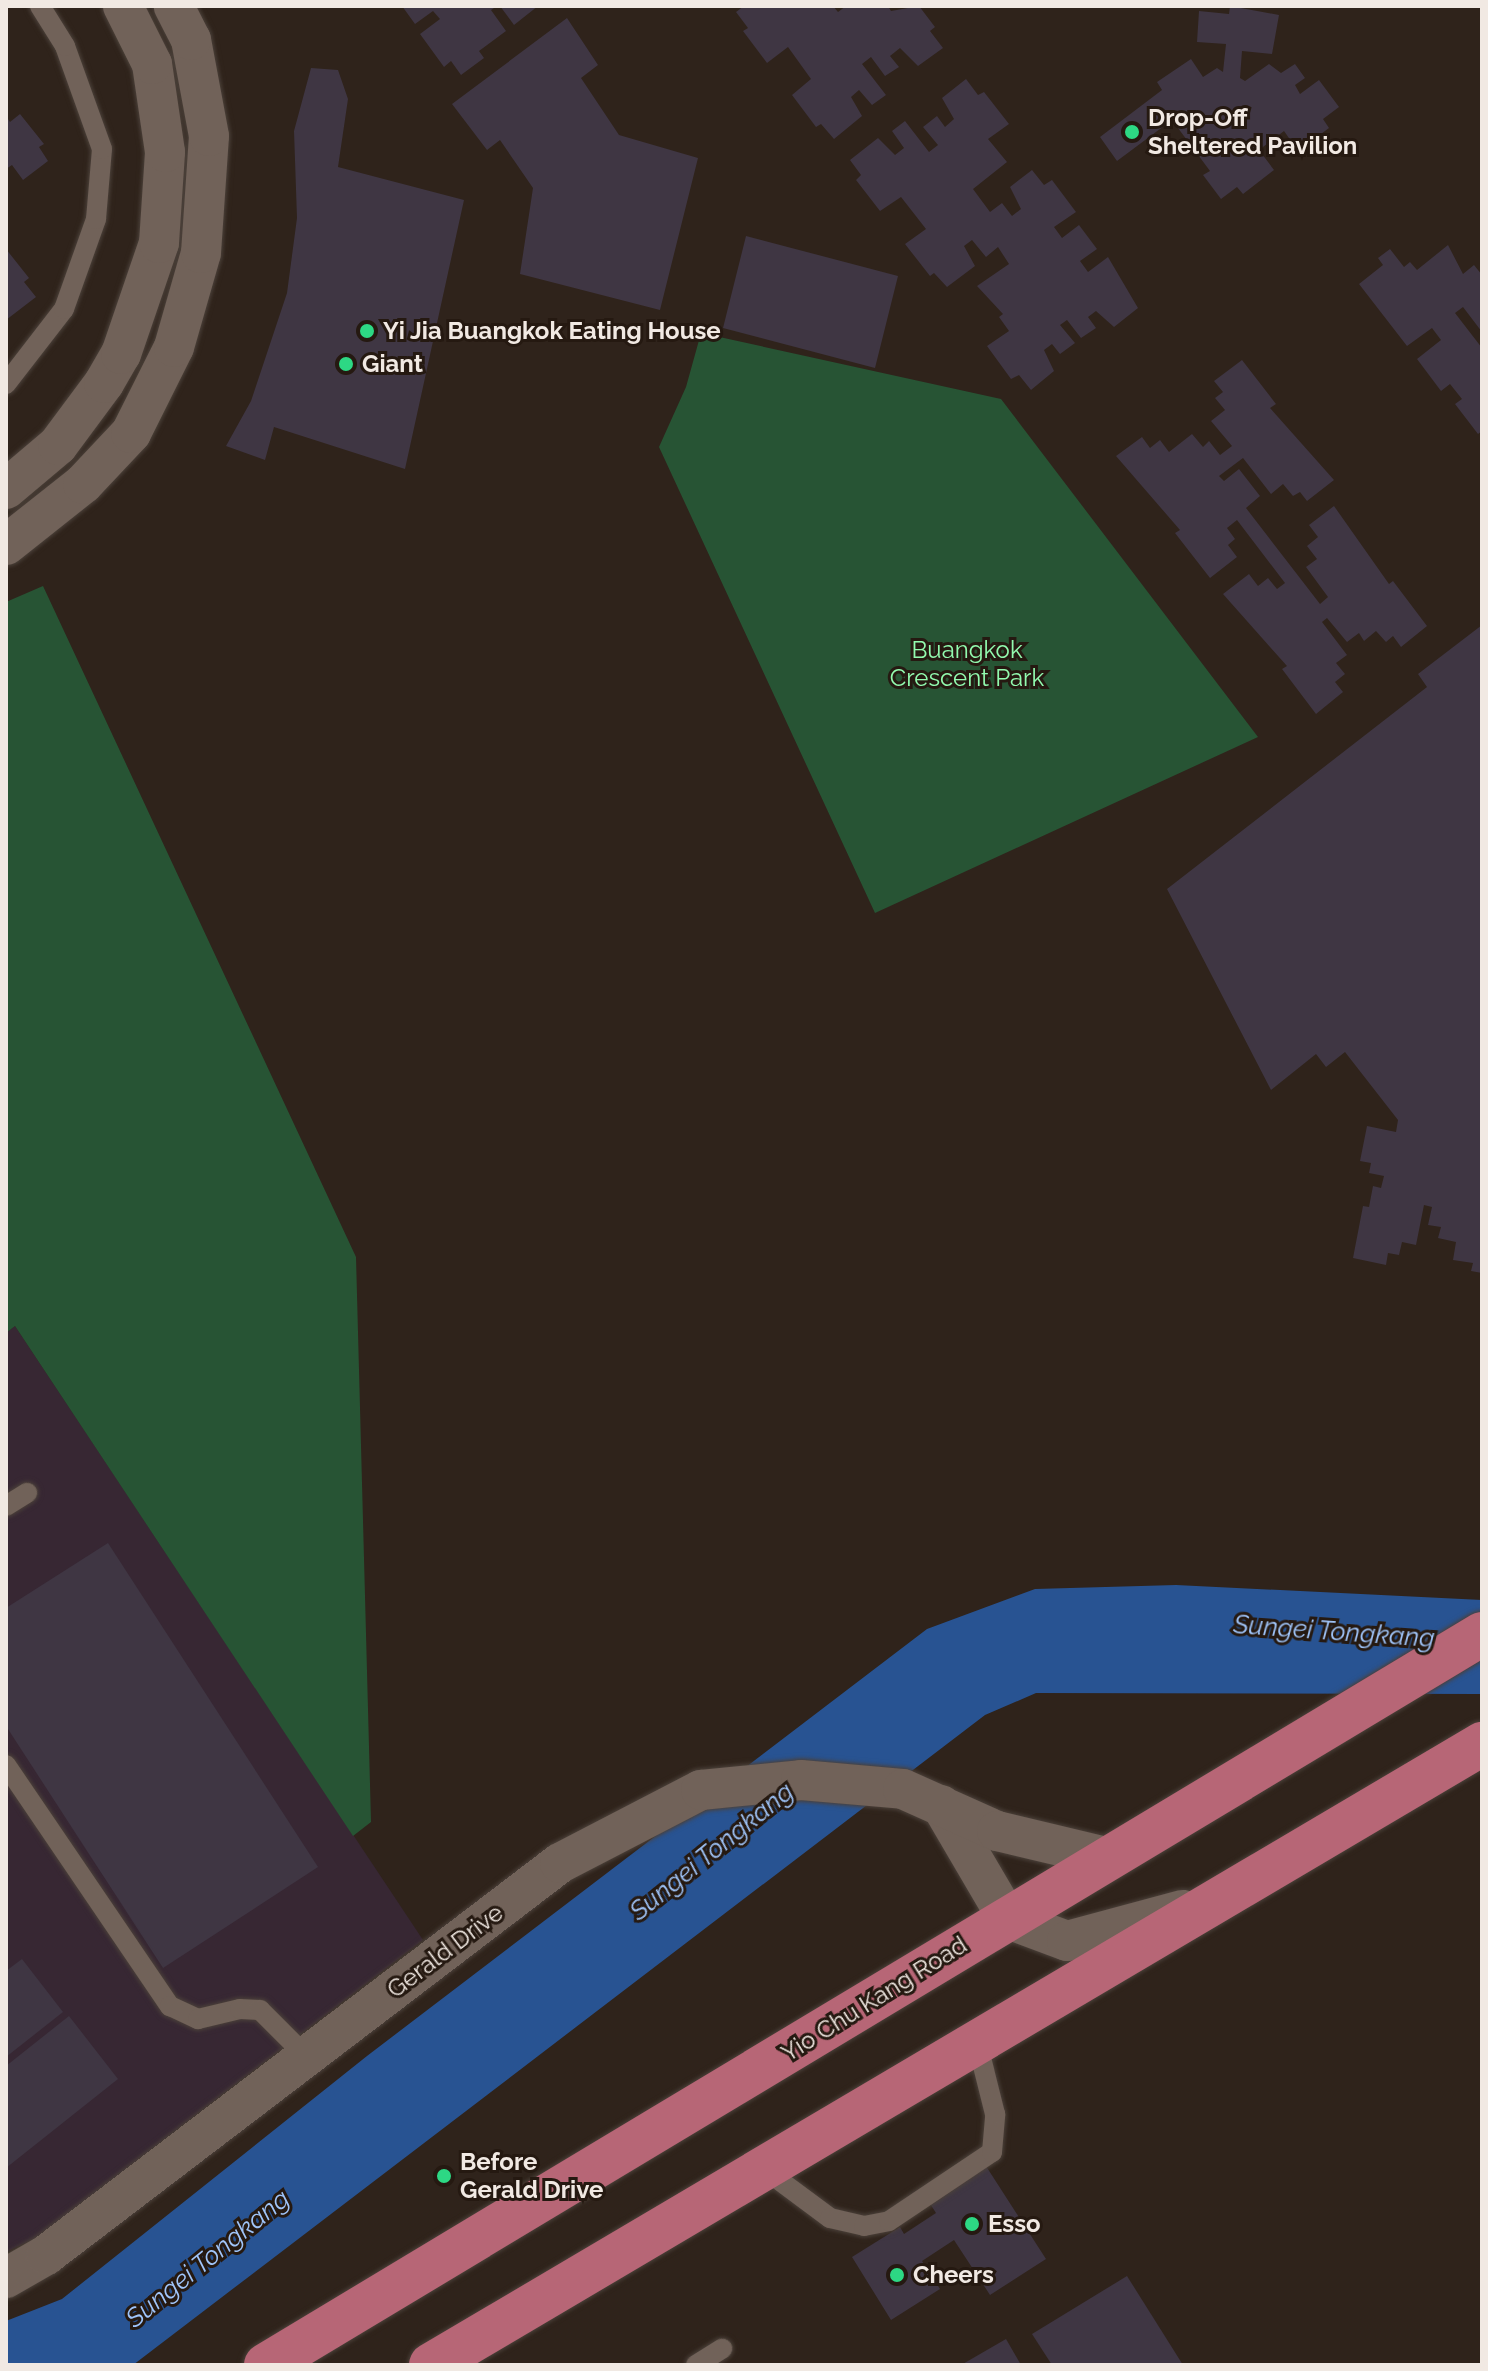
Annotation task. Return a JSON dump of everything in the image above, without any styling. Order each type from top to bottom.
[{"type":"main road","name":"Yio Chu Kang Road","points":[[266,2365],[602,2167],[1482,1634]]},
{"type":"main road","points":[[431,2365],[1482,1744]]},
{"type":"street","points":[[6,489],[58,445],[104,383],[121,354],[159,243],[165,152],[154,79],[123,6]]},
{"type":"street","points":[[6,545],[83,484],[131,433],[174,347],[201,253],[209,136],[191,40],[174,6]]},
{"type":"street","name":"Gerald Drive","points":[[6,2278],[46,2255],[560,1863],[701,1790],[801,1780],[903,1789],[997,1831],[1110,1858]]},
{"type":"street","points":[[941,1805],[1008,1919],[1067,1941],[1217,1900]]},
{"type":"lane","points":[[6,384],[64,309],[96,219],[102,149],[65,46],[40,6]]},
{"type":"lane","points":[[6,1506],[27,1493]]},
{"type":"lane","points":[[6,1765],[170,2006],[198,2019],[240,2009],[260,2010],[307,2057]]},
{"type":"lane","points":[[764,2169],[830,2218],[864,2226],[889,2221],[992,2152],[995,2114],[977,2042]]},
{"type":"lane","points":[[696,2365],[722,2349]]},
{"type":"shaded area","points":[[15,1326],[423,1940],[36,2238],[6,2252],[6,1333]]},
{"type":"green space","name":"Buangkok Crescent Park","points":[[701,333],[1001,399],[1258,737],[875,913],[659,447],[686,387]]},
{"type":"green space","points":[[43,586],[356,1257],[371,1822],[353,1836],[15,1326],[6,1333],[6,602]]},
{"type":"water","name":"Sungei Tongkang","points":[[1176,1585],[1482,1600],[1482,1694],[1036,1693],[985,1715],[133,2365],[6,2365],[6,2321],[62,2299],[367,2056],[927,1629],[1035,1589]]},
{"type":"building","points":[[402,6],[497,6],[491,10],[506,31],[479,51],[484,58],[461,75],[451,61],[444,67],[420,34],[440,19],[433,11],[415,24]]},
{"type":"building","points":[[500,6],[538,6],[514,25]]},
{"type":"building","points":[[744,6],[833,6],[838,12],[846,6],[888,6],[891,11],[919,6],[935,27],[930,31],[943,48],[918,66],[900,48],[890,56],[899,67],[885,76],[871,57],[862,64],[886,95],[872,105],[859,90],[851,97],[862,116],[834,139],[821,124],[816,127],[792,95],[811,79],[788,47],[767,63],[743,31],[748,28],[736,12]]},
{"type":"building","points":[[1230,6],[1279,15],[1272,54],[1242,51],[1240,78],[1245,81],[1269,64],[1281,73],[1295,64],[1305,78],[1295,85],[1300,94],[1319,80],[1339,107],[1323,119],[1329,128],[1298,151],[1284,131],[1259,150],[1274,170],[1243,194],[1237,187],[1221,199],[1203,175],[1210,171],[1172,120],[1117,161],[1100,137],[1162,90],[1157,82],[1191,59],[1203,77],[1217,68],[1223,72],[1226,44],[1197,42],[1199,11],[1229,14]]},
{"type":"building","points":[[567,18],[598,65],[581,78],[619,135],[698,158],[660,310],[520,274],[533,188],[500,140],[487,150],[452,104]]},
{"type":"building","points":[[311,68],[338,70],[348,99],[338,167],[464,200],[405,469],[274,427],[265,460],[226,446],[251,401],[287,293],[297,218],[294,131]]},
{"type":"building","points":[[966,79],[978,95],[984,92],[1009,124],[988,139],[1007,162],[973,189],[990,212],[1002,203],[1012,216],[1021,209],[1010,187],[1032,170],[1044,185],[1052,180],[1076,212],[1054,227],[1062,238],[1079,225],[1097,249],[1080,261],[1088,272],[1108,257],[1138,308],[1114,327],[1096,311],[1088,317],[1096,328],[1081,338],[1067,320],[1060,325],[1075,343],[1060,354],[1052,344],[1044,350],[1054,371],[1031,390],[1019,375],[1011,379],[987,346],[1009,331],[999,317],[1003,314],[977,286],[1009,264],[998,247],[986,257],[972,240],[964,246],[975,266],[947,287],[934,273],[930,276],[905,244],[926,229],[901,197],[880,211],[856,180],[861,175],[850,160],[878,138],[895,155],[904,148],[892,131],[905,121],[929,152],[938,145],[923,127],[937,116],[945,127],[954,119],[942,98]]},
{"type":"building","points":[[20,114],[44,144],[39,147],[48,161],[23,180],[12,165],[6,169],[6,116],[10,122]]},
{"type":"building","points":[[746,236],[898,276],[875,368],[723,328]]},
{"type":"building","points":[[1448,245],[1463,274],[1474,265],[1482,275],[1482,332],[1463,307],[1455,313],[1482,348],[1482,431],[1478,434],[1455,404],[1462,399],[1450,384],[1441,391],[1417,359],[1441,340],[1432,328],[1407,346],[1359,284],[1383,265],[1378,258],[1390,249],[1404,267],[1410,262],[1417,270]]},
{"type":"building","points":[[6,249],[29,278],[24,282],[36,297],[6,320]]},
{"type":"building","points":[[1242,360],[1276,404],[1270,408],[1334,480],[1307,501],[1300,492],[1293,496],[1283,484],[1271,494],[1243,458],[1219,476],[1224,481],[1239,469],[1260,496],[1246,508],[1320,604],[1328,597],[1306,567],[1317,559],[1307,546],[1318,537],[1309,525],[1334,506],[1389,584],[1393,581],[1427,626],[1401,647],[1393,636],[1386,642],[1376,631],[1364,641],[1359,633],[1347,642],[1327,618],[1322,622],[1347,655],[1336,663],[1345,674],[1335,682],[1343,692],[1316,714],[1282,669],[1287,666],[1223,594],[1249,574],[1258,586],[1268,578],[1277,589],[1285,583],[1237,520],[1227,528],[1235,539],[1228,545],[1237,557],[1210,578],[1175,533],[1180,530],[1116,456],[1142,437],[1150,448],[1160,440],[1169,452],[1192,434],[1203,447],[1209,441],[1220,455],[1232,446],[1211,421],[1225,410],[1215,398],[1223,392],[1214,381]]},
{"type":"building","points":[[1482,625],[1482,1273],[1471,1271],[1473,1263],[1453,1260],[1456,1242],[1438,1238],[1441,1227],[1428,1225],[1432,1207],[1424,1205],[1416,1245],[1402,1242],[1399,1255],[1388,1253],[1386,1265],[1353,1258],[1363,1206],[1369,1207],[1373,1186],[1381,1188],[1384,1176],[1369,1173],[1371,1163],[1360,1161],[1367,1126],[1396,1132],[1398,1120],[1345,1052],[1326,1067],[1316,1054],[1271,1090],[1167,889],[1427,687],[1418,674]]},
{"type":"building","points":[[108,1543],[318,1867],[163,1968],[6,1726],[6,1608]]},
{"type":"building","points":[[22,1959],[63,2012],[6,2057],[6,1971]]},
{"type":"building","points":[[69,2016],[118,2079],[6,2168],[6,2066]]},
{"type":"building","name":"Esso","points":[[984,2163],[1046,2259],[990,2295],[954,2240],[922,2261],[940,2289],[891,2320],[852,2257],[900,2227],[904,2234],[936,2213],[927,2199]]},
{"type":"building","points":[[1127,2276],[1183,2365],[1052,2365],[1032,2334]]},
{"type":"building","points":[[1006,2339],[1021,2365],[961,2365]]},
{"type":"place","name":"Drop-Off Sheltered Pavilion","points":[[1132,132]]},
{"type":"place","name":"Yi Jia Buangkok Eating House","points":[[367,331]]},
{"type":"place","name":"Giant","points":[[346,364]]},
{"type":"place","name":"Before Gerald Drive","points":[[444,2176]]},
{"type":"place","name":"Esso","points":[[972,2224]]},
{"type":"place","name":"Cheers","points":[[897,2275]]}]
